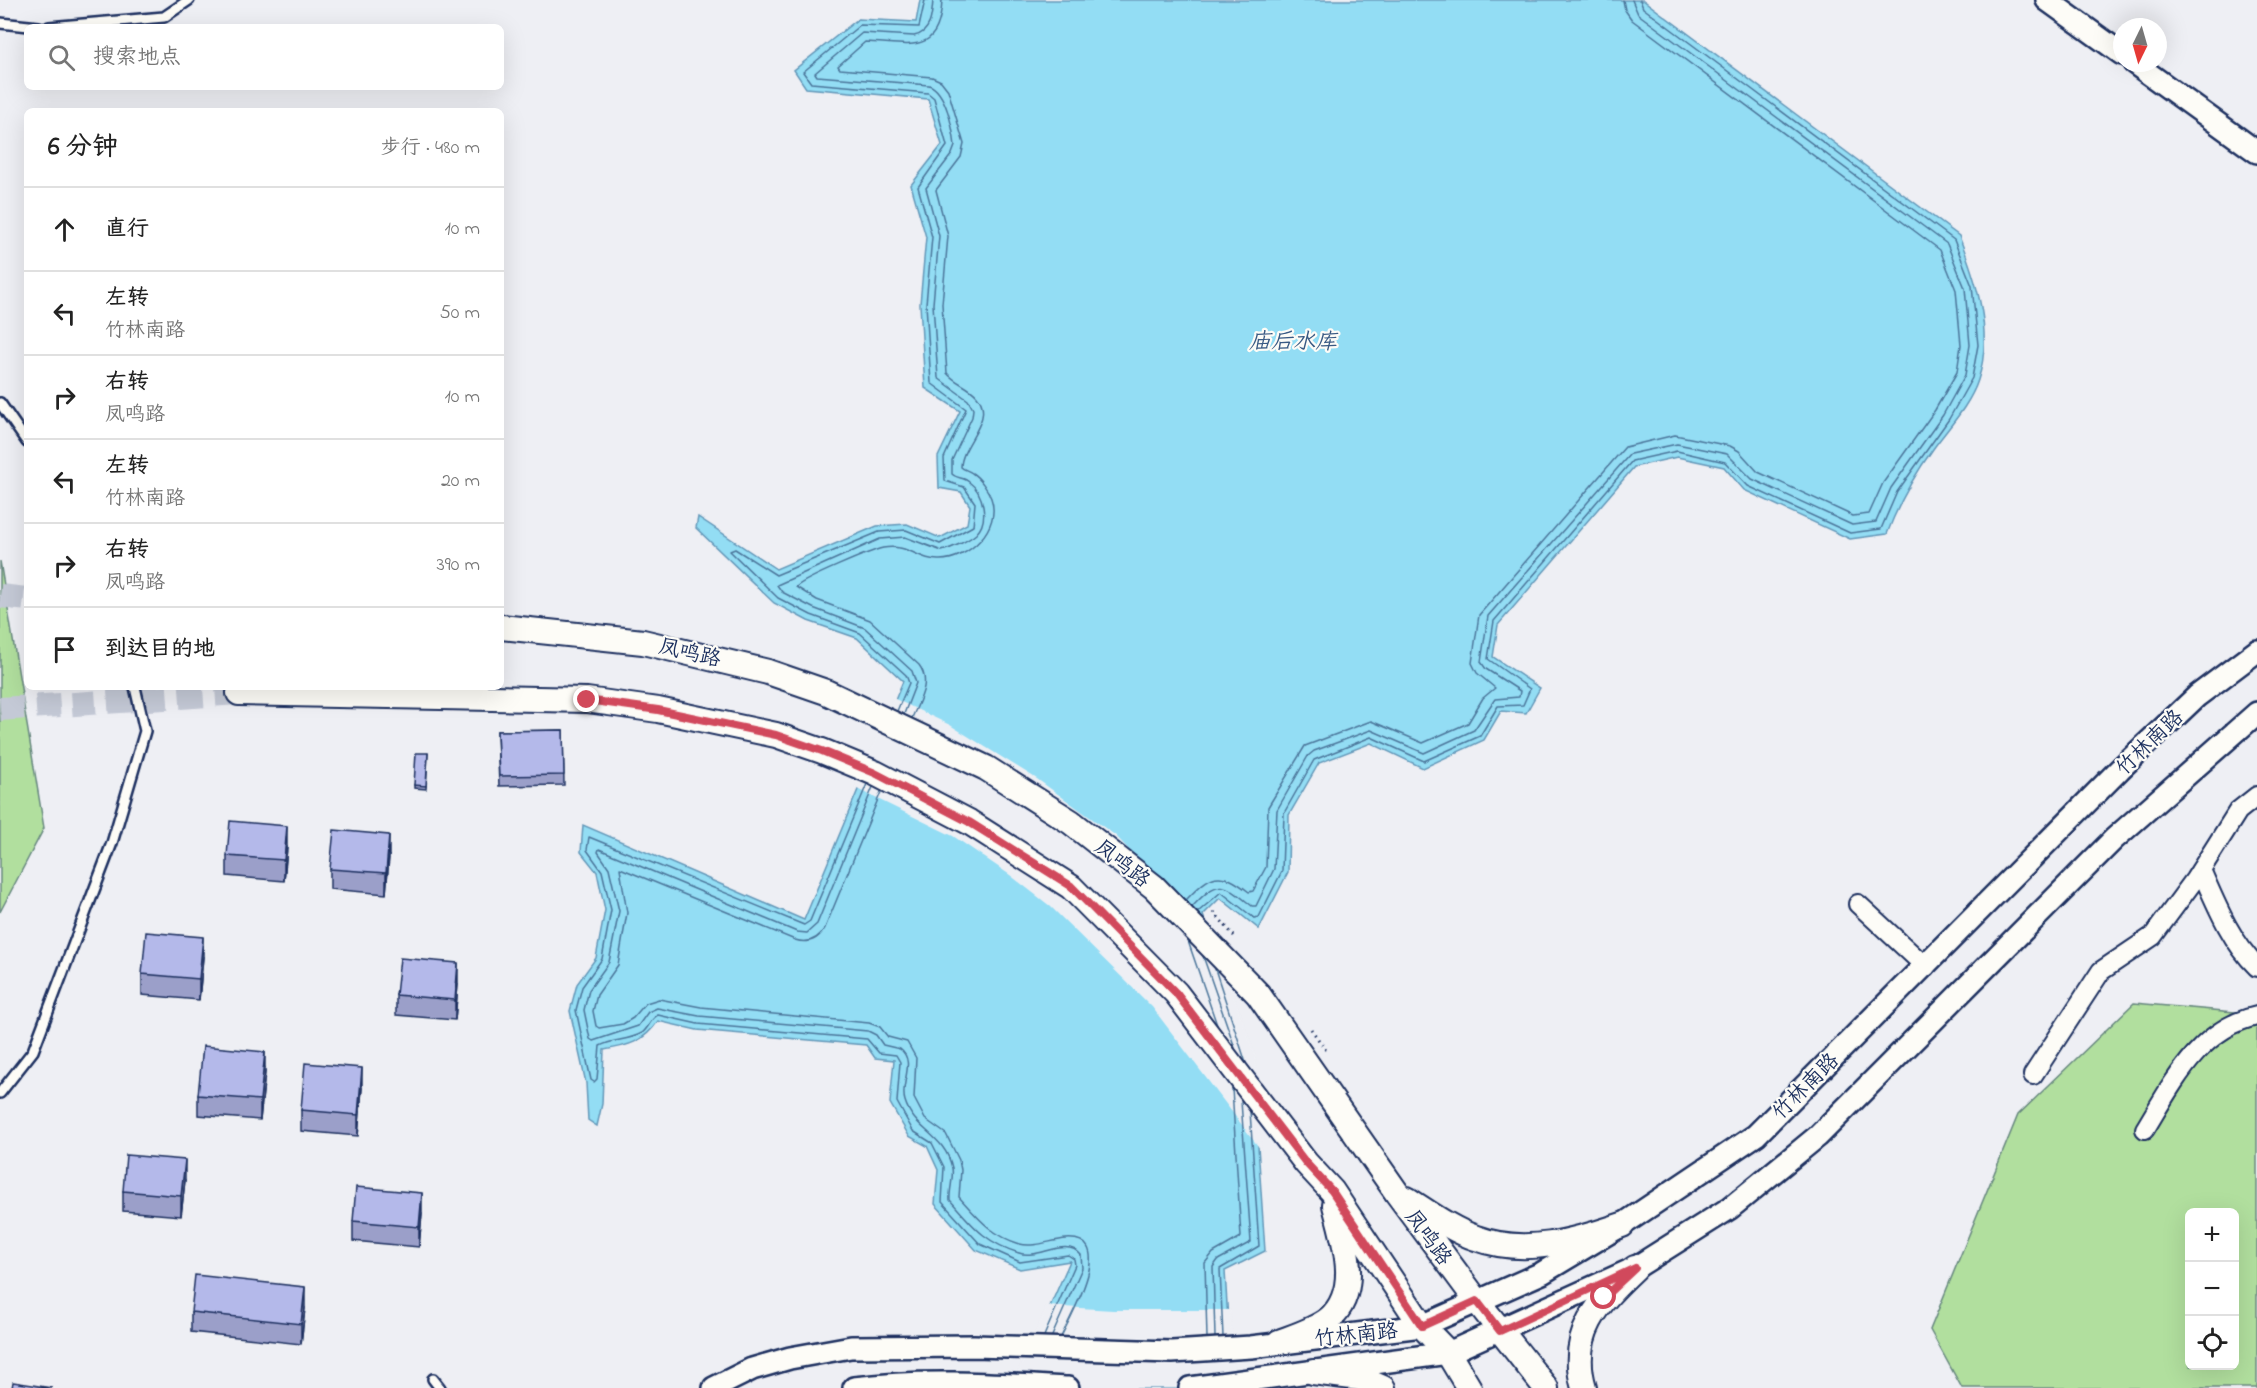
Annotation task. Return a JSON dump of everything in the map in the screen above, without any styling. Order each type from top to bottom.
[{"type":"main road","name":"凤鸣路","points":[[504,627],[643,642],[697,653],[768,672],[846,702],[986,768],[1071,822],[1154,887],[1258,994],[1397,1193],[1477,1301],[1546,1388]]},
{"type":"main road","points":[[239,693],[486,692],[587,700],[658,710],[776,735],[875,773],[969,822],[1071,886],[1176,993],[1306,1163],[1332,1191],[1422,1326],[1448,1353],[1469,1388]]},
{"type":"main road","points":[[1279,1342],[1329,1318],[1347,1287],[1346,1254],[1332,1191]]},
{"type":"main road","points":[[1397,1193],[1463,1233],[1493,1243],[1538,1246],[1576,1240],[1622,1226]]},
{"type":"main road","points":[[1584,1388],[1578,1369],[1584,1329],[1604,1297],[1635,1268]]},
{"type":"main road","points":[[1313,1372],[1360,1378],[1383,1388]]},
{"type":"street","points":[[2047,0],[2113,48]]},
{"type":"street","points":[[2146,72],[2257,152]]},
{"type":"street","name":"竹林南路","points":[[714,1388],[752,1369],[790,1358],[851,1347],[974,1346],[1172,1352],[1251,1347],[1422,1326],[1542,1273],[1622,1226],[1756,1135],[1926,967],[2120,769],[2197,696],[2257,651]]},
{"type":"street","name":"竹林南路","points":[[1190,1388],[1241,1383],[1448,1353],[1635,1268],[1730,1208],[1818,1136],[2114,839],[2257,713]]},
{"type":"street","points":[[2033,1076],[2101,971],[2154,936],[2201,870],[2238,811],[2257,796]]},
{"type":"street","points":[[2201,870],[2225,923],[2246,956],[2257,967]]},
{"type":"street","points":[[1858,904],[1926,967]]},
{"type":"street","points":[[2145,1129],[2181,1070],[2216,1032],[2242,1019],[2257,1016]]},
{"type":"street","points":[[854,1388],[889,1384],[968,1383],[1068,1388]]},
{"type":"lane","points":[[84,24],[164,17],[189,0]]},
{"type":"lane","points":[[0,23],[24,25]]},
{"type":"lane","points":[[0,403],[24,438]]},
{"type":"lane","points":[[0,1093],[33,1051],[112,843],[145,731],[136,690]]},
{"type":"lane","points":[[433,1379],[440,1388]]},
{"type":"path","points":[[1214,912],[1236,939]]},
{"type":"path","points":[[1303,1020],[1331,1058]]},
{"type":"green space","points":[[0,561],[44,828],[0,912]]},
{"type":"green space","points":[[2134,1003],[2257,1014],[2257,1388],[1962,1388],[1930,1330],[2018,1115]]},
{"type":"water","name":"庙后水库","points":[[920,0],[1643,0],[1959,236],[1977,288],[1984,325],[1982,362],[1978,380],[1964,407],[1913,480],[1896,511],[1887,534],[1850,539],[1744,490],[1724,467],[1677,457],[1634,467],[1498,625],[1493,657],[1540,688],[1526,713],[1501,711],[1484,740],[1423,768],[1371,743],[1319,763],[1289,815],[1288,872],[1259,929],[1220,898],[1203,915],[1252,1056],[1265,1251],[1225,1271],[1232,1388],[1014,1388],[1070,1261],[1020,1269],[976,1250],[935,1204],[938,1170],[927,1146],[909,1136],[890,1103],[894,1060],[875,1058],[866,1045],[697,1030],[658,1021],[647,1034],[635,1042],[604,1050],[602,1104],[597,1126],[588,1120],[586,1083],[570,1011],[577,984],[596,958],[605,910],[597,872],[581,852],[583,825],[804,920],[903,681],[857,638],[808,621],[774,603],[696,528],[698,517],[776,569],[877,526],[907,524],[940,538],[967,524],[970,506],[961,492],[939,488],[938,457],[960,411],[925,388],[920,304],[926,237],[911,185],[942,145],[928,99],[806,88],[794,70],[858,19],[916,22]]},
{"type":"pier","points":[[893,698],[950,725],[1037,779],[1116,836],[1214,940],[1255,1055],[1261,1150],[1152,1007],[1050,906],[953,836],[855,788]]},
{"type":"pier","points":[[1047,1306],[1113,1310],[1230,1310],[1235,1388],[1011,1388]]},
{"type":"building","points":[[563,730],[564,775],[499,776],[497,731]]},
{"type":"building","points":[[416,753],[428,753],[426,786],[414,785]]},
{"type":"building","points":[[230,821],[287,826],[284,860],[227,856]]},
{"type":"building","points":[[334,830],[389,835],[386,873],[330,869]]},
{"type":"building","points":[[146,932],[203,937],[199,979],[142,974]]},
{"type":"building","points":[[400,958],[458,963],[455,1000],[396,995]]},
{"type":"building","points":[[203,1046],[265,1052],[260,1100],[198,1095]]},
{"type":"building","points":[[305,1063],[362,1068],[358,1115],[301,1110]]},
{"type":"building","points":[[126,1155],[185,1160],[181,1196],[123,1191]]},
{"type":"building","points":[[356,1187],[422,1193],[419,1227],[353,1221]]},
{"type":"building","points":[[195,1275],[305,1287],[301,1324],[191,1312]]},
{"type":"building","points":[[13,1382],[52,1388],[12,1388]]},
{"type":"tunnel","points":[[0,596],[24,599]]},
{"type":"tunnel","points":[[0,709],[239,693]]},
{"type":"route","points":[[587,700],[658,710],[776,735],[822,751],[875,773],[969,822],[1071,886],[1176,993],[1306,1163],[1332,1191],[1422,1326],[1477,1301],[1500,1331],[1635,1268],[1604,1297]]}]
